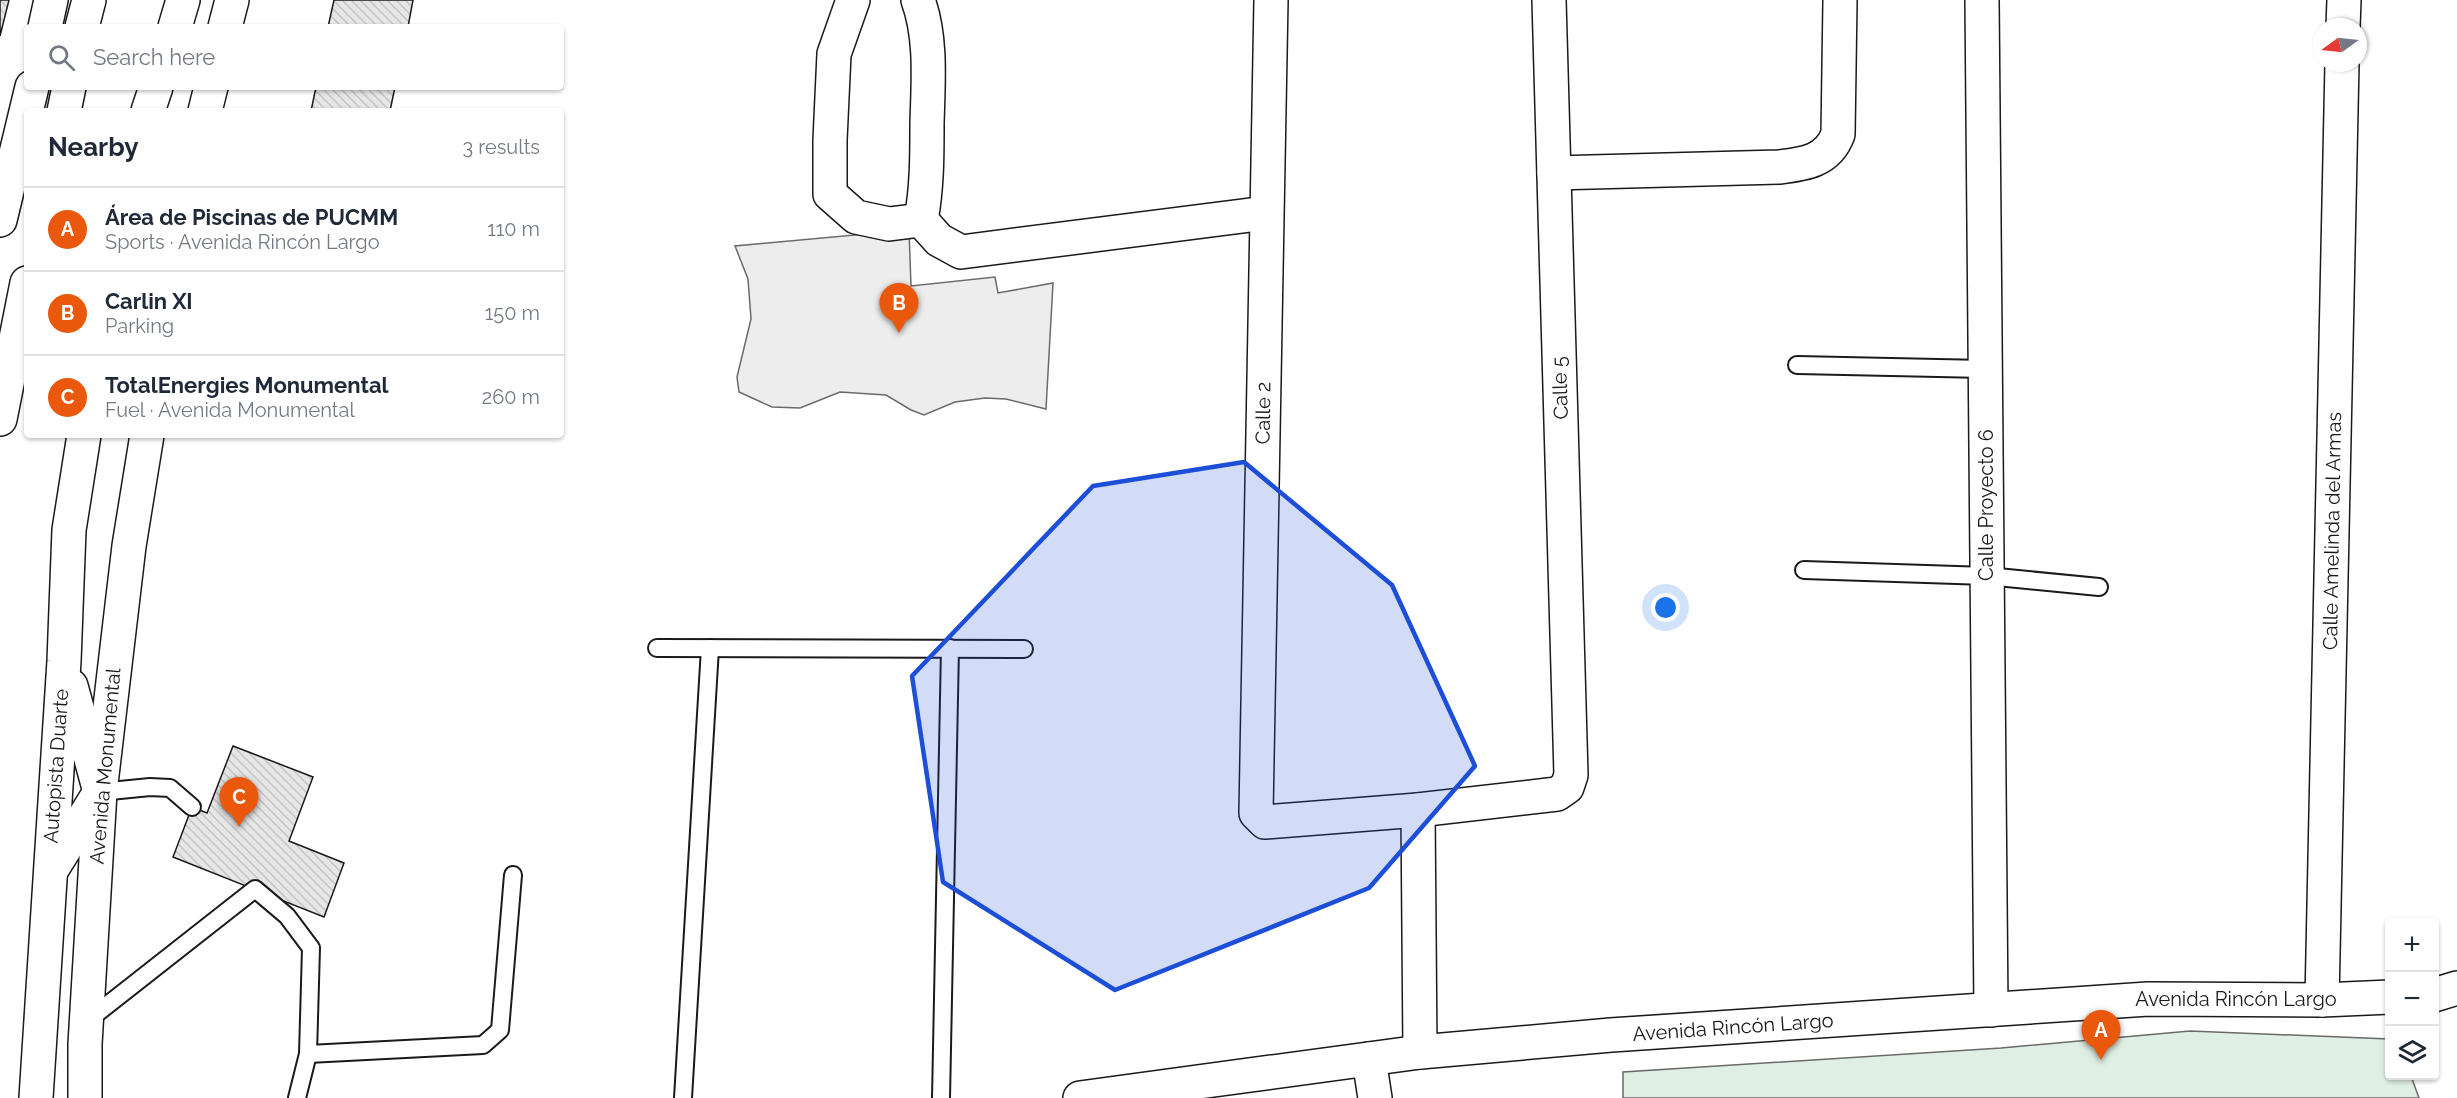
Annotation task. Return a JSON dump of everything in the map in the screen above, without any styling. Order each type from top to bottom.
[{"type":"main road","points":[[46,24],[51,0]]},
{"type":"main road","points":[[83,24],[89,0]]},
{"type":"main road","points":[[176,24],[183,0]]},
{"type":"main road","points":[[226,24],[232,0]]},
{"type":"main road","points":[[852,0],[834,54],[830,194],[856,217],[889,224],[921,220]]},
{"type":"main road","points":[[918,0],[923,13],[928,72],[926,194],[921,220]]},
{"type":"main road","name":"Calle 2","points":[[1271,0],[1256,813],[1265,822],[1418,810]]},
{"type":"main road","name":"Calle 5","points":[[1418,810],[1557,794],[1567,787],[1571,775],[1550,0]]},
{"type":"main road","name":"Calle Proyecto 6","points":[[1982,0],[1991,1010]]},
{"type":"main road","points":[[2343,18],[2344,0]]},
{"type":"main road","points":[[1554,173],[1779,167],[1811,162],[1824,155],[1834,144],[1838,134],[1840,1]]},
{"type":"main road","name":"Calle Amelinda del Armas","points":[[2322,1000],[2342,72]]},
{"type":"main road","points":[[27,108],[31,90]]},
{"type":"main road","points":[[65,108],[68,90]]},
{"type":"main road","points":[[149,108],[155,90]]},
{"type":"main road","points":[[206,108],[210,90]]},
{"type":"main road","points":[[0,220],[24,120]]},
{"type":"main road","points":[[921,220],[939,240],[961,252],[1266,213]]},
{"type":"main road","points":[[0,419],[24,298]]},
{"type":"main road","name":"Autopista Duarte","points":[[36,1098],[64,661],[69,530],[84,438]]},
{"type":"main road","name":"Avenida Monumental","points":[[85,1098],[86,1022],[100,792],[129,546],[147,438]]},
{"type":"main road","points":[[49,873],[100,792],[64,661]]},
{"type":"main road","points":[[1418,810],[1420,1052]]},
{"type":"main road","points":[[2439,993],[2457,988]]},
{"type":"main road","name":"Avenida Rincón Largo","points":[[1080,1098],[1420,1052],[1611,1035],[2148,999],[2322,1000],[2385,997]]},
{"type":"main road","points":[[1369,1059],[1375,1098]]},
{"type":"lane","points":[[1797,365],[1985,369]]},
{"type":"lane","points":[[1804,570],[1987,576],[2099,587]]},
{"type":"lane","points":[[657,648],[1024,648]]},
{"type":"lane","points":[[683,1098],[710,648]]},
{"type":"lane","points":[[941,1098],[951,648]]},
{"type":"lane","points":[[100,792],[150,787],[170,788],[192,807]]},
{"type":"lane","points":[[308,1054],[483,1045],[500,1030],[513,875]]},
{"type":"lane","points":[[86,1022],[255,889],[287,916],[311,948],[308,1054],[297,1098]]},
{"type":"highlighted area","points":[[1244,462],[1392,585],[1475,766],[1369,888],[1115,990],[943,882],[912,676],[1093,486]]},
{"type":"green space","points":[[2190,1031],[2385,1039],[2385,1080],[2412,1080],[2419,1098],[1623,1098],[1623,1072],[2001,1048]]},
{"type":"shaded area","points":[[909,230],[911,286],[995,277],[998,293],[1053,283],[1046,409],[1006,399],[985,398],[955,402],[924,415],[886,395],[840,392],[800,408],[772,407],[739,392],[737,377],[751,319],[748,279],[735,246]]},
{"type":"building","points":[[0,0],[9,0],[0,36]]},
{"type":"building","points":[[334,0],[413,0],[409,24],[329,24]]},
{"type":"building","points":[[315,90],[394,90],[391,108],[312,108]]},
{"type":"building","points":[[233,746],[313,777],[289,841],[344,863],[324,917],[173,857],[192,807],[207,813]]},
{"type":"place","name":"Carlin XI","points":[[899,333]]},
{"type":"place","name":"TotalEnergies Monumental","points":[[239,827]]},
{"type":"place","name":"Área de Piscinas de PUCMM","points":[[2101,1060]]}]
